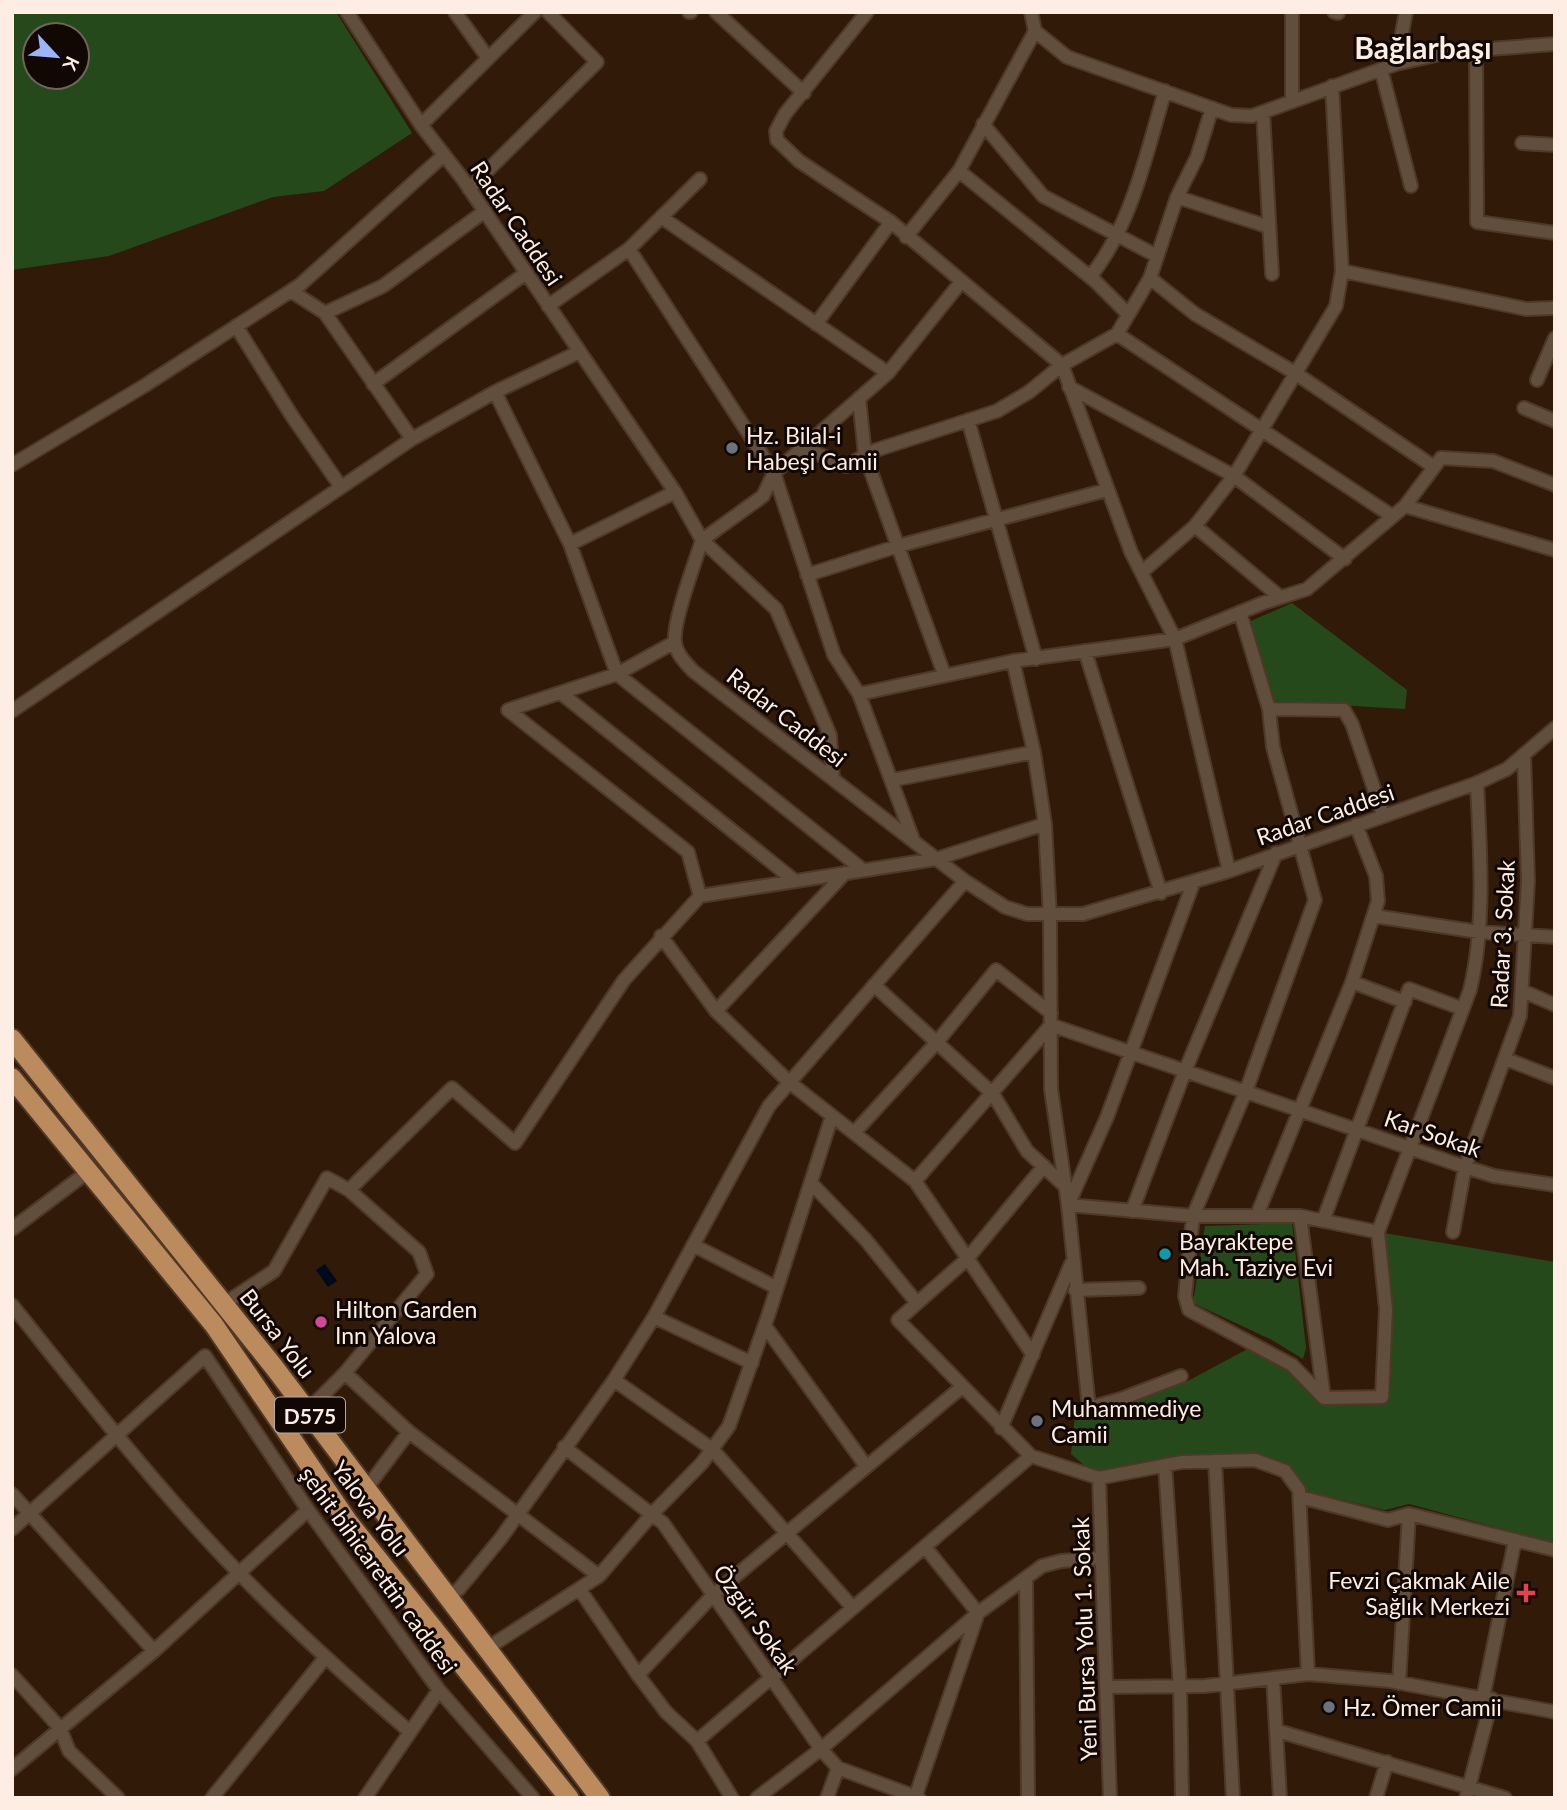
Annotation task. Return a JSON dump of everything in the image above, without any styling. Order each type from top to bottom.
[{"type":"highway","name":"Bursa Yolu","points":[[12,1039],[307,1411],[600,1798]]},
{"type":"highway","name":"Yalova Yolu","points":[[12,1077],[214,1325],[349,1523],[569,1798]]},
{"type":"street","name":"Radar Caddesi","points":[[347,12],[421,125],[485,211],[674,492],[702,540],[776,609],[830,735],[833,779]]},
{"type":"street","points":[[455,12],[488,58]]},
{"type":"street","points":[[421,125],[535,12]]},
{"type":"street","points":[[469,189],[597,62],[548,12]]},
{"type":"street","points":[[716,12],[804,93]]},
{"type":"street","points":[[867,12],[785,114],[776,131],[777,140],[810,169],[891,222],[1062,365],[1107,491],[1175,639],[1229,871]]},
{"type":"street","points":[[1031,12],[1035,32],[1067,57],[1231,115],[1263,112],[1396,64],[1450,52],[1554,45]]},
{"type":"street","points":[[1292,12],[1292,101]]},
{"type":"street","points":[[1396,64],[1406,12]]},
{"type":"street","points":[[906,237],[929,204],[959,171],[1035,32]]},
{"type":"street","points":[[1476,49],[1478,222],[1555,233]]},
{"type":"street","points":[[1381,69],[1410,186]]},
{"type":"street","points":[[1142,572],[1195,526],[1234,476],[1336,306],[1342,271],[1332,86]]},
{"type":"street","points":[[1090,277],[1106,258],[1117,236],[1138,182],[1165,91]]},
{"type":"street","points":[[804,448],[846,466],[865,455],[997,411],[1062,365],[1117,334],[1150,278],[1177,197],[1197,157],[1212,108]]},
{"type":"street","points":[[1263,112],[1272,274]]},
{"type":"street","points":[[983,124],[1043,196],[1157,256]]},
{"type":"street","points":[[1522,143],[1555,145]]},
{"type":"street","points":[[12,465],[291,291],[444,155]]},
{"type":"street","points":[[959,171],[1090,277],[1128,314]]},
{"type":"street","points":[[548,306],[629,249],[700,179]]},
{"type":"street","points":[[1177,197],[1269,227]]},
{"type":"street","points":[[326,313],[383,286],[485,211]]},
{"type":"street","points":[[661,217],[888,373]]},
{"type":"street","points":[[816,324],[891,222]]},
{"type":"street","points":[[629,249],[774,472],[834,655],[859,694],[914,842]]},
{"type":"street","points":[[1342,271],[1526,309],[1555,308]]},
{"type":"street","points":[[373,384],[526,273]]},
{"type":"street","points":[[1150,278],[1195,314],[1295,373],[1434,467]]},
{"type":"street","points":[[700,896],[688,852],[508,710],[617,674],[674,642],[702,540],[764,496],[774,472],[888,373],[961,282]]},
{"type":"street","points":[[291,291],[326,313],[412,439]]},
{"type":"street","points":[[236,326],[292,416],[341,487]]},
{"type":"street","points":[[1117,334],[1392,516]]},
{"type":"street","points":[[1537,380],[1555,338]]},
{"type":"street","points":[[12,710],[412,439],[495,392],[579,352]]},
{"type":"street","points":[[1069,387],[1234,476],[1345,559]]},
{"type":"street","points":[[495,392],[570,544],[617,674],[863,870]]},
{"type":"street","points":[[859,398],[865,455],[944,674]]},
{"type":"street","points":[[1524,408],[1555,421]]},
{"type":"street","points":[[968,420],[1036,659]]},
{"type":"street","points":[[859,694],[1013,661],[1175,639],[1240,612],[1307,589],[1405,506],[1441,458],[1493,461],[1555,485]]},
{"type":"street","points":[[807,575],[898,546],[1107,491]]},
{"type":"street","points":[[570,544],[674,492]]},
{"type":"street","points":[[1405,506],[1555,550]]},
{"type":"street","points":[[1195,526],[1280,597]]},
{"type":"street","points":[[1240,612],[1269,709],[1273,747],[1315,900],[1246,1091],[1193,1216],[1185,1296],[1189,1310],[1293,1364],[1324,1398],[1382,1397],[1386,1309],[1378,1232],[1463,1009],[1479,954],[1481,862],[1477,783]]},
{"type":"street","name":"Radar Caddesi","points":[[674,642],[679,655],[693,671],[965,881],[1006,907],[1050,916],[1083,914],[1161,893],[1477,783],[1507,769],[1553,730]]},
{"type":"street","points":[[1085,651],[1161,893]]},
{"type":"street","points":[[1013,661],[1034,752],[1045,824],[1050,916],[1051,1089],[1068,1205],[1089,1408],[1181,1376]]},
{"type":"street","points":[[562,694],[795,881]]},
{"type":"street","points":[[1269,709],[1344,710],[1352,724],[1383,815]]},
{"type":"street","points":[[893,780],[1034,752]]},
{"type":"street","name":"Radar 3. Sokak","points":[[1453,1232],[1465,1167],[1520,1016],[1526,934],[1524,754]]},
{"type":"street","points":[[349,1190],[452,1088],[515,1143],[624,980],[700,896],[936,859],[1045,824]]},
{"type":"street","points":[[1257,1215],[1352,982],[1378,901],[1376,876],[1356,825]]},
{"type":"street","points":[[1132,1210],[1185,1071],[1276,853]]},
{"type":"street","points":[[716,1011],[845,873]]},
{"type":"street","points":[[448,1596],[459,1589],[518,1514],[614,1380],[654,1317],[754,1130],[789,1082],[965,881]]},
{"type":"street","points":[[1068,1205],[1132,1053],[1194,881]]},
{"type":"street","points":[[1374,916],[1479,932],[1555,937]]},
{"type":"street","points":[[661,936],[716,1011],[789,1082],[915,1181],[1033,1355]]},
{"type":"street","name":"Kar Sokak","points":[[937,1042],[996,970],[1051,1019],[1132,1053],[1465,1167],[1494,1176],[1555,1185]]},
{"type":"street","points":[[1352,982],[1405,1002]]},
{"type":"street","points":[[874,985],[993,1094],[1027,1151],[1065,1186]]},
{"type":"street","points":[[1323,1221],[1409,989],[1463,1009]]},
{"type":"street","points":[[1522,991],[1555,1005]]},
{"type":"street","points":[[915,1181],[993,1094],[1051,1019]]},
{"type":"street","points":[[854,1133],[937,1042]]},
{"type":"street","points":[[1506,1059],[1555,1078]]},
{"type":"street","points":[[486,1649],[599,1576],[712,1450],[729,1426],[765,1326],[832,1116]]},
{"type":"street","points":[[1044,1166],[967,1259],[898,1320],[1031,1456],[1099,1478],[1165,1465],[1215,1461],[1255,1460],[1285,1471],[1299,1490],[1300,1497],[1308,1674]]},
{"type":"street","points":[[12,1229],[89,1171]]},
{"type":"street","points":[[224,1304],[274,1272],[327,1178],[349,1190],[419,1252],[426,1274],[345,1373],[307,1411]]},
{"type":"street","points":[[811,1183],[865,1239],[917,1303]]},
{"type":"street","points":[[1068,1205],[1193,1216],[1300,1216],[1378,1232]]},
{"type":"street","points":[[1300,1216],[1324,1398]]},
{"type":"street","points":[[693,1245],[777,1288]]},
{"type":"street","points":[[1001,1428],[1072,1261]]},
{"type":"street","points":[[1076,1290],[1139,1288]]},
{"type":"street","points":[[12,1305],[117,1437],[238,1572],[325,1658],[410,1732]]},
{"type":"street","points":[[654,1317],[752,1363]]},
{"type":"street","points":[[765,1326],[866,1466]]},
{"type":"street","name":"şehit bihicarettin caddesi","points":[[117,1437],[205,1356],[308,1510],[439,1690],[533,1798]]},
{"type":"street","points":[[345,1373],[409,1432],[599,1576]]},
{"type":"street","points":[[614,1380],[712,1450],[788,1532],[853,1608]]},
{"type":"street","points":[[638,1675],[714,1594],[962,1387]]},
{"type":"street","points":[[366,1489],[409,1432]]},
{"type":"street","points":[[12,1529],[117,1437]]},
{"type":"street","name":"Özgür Sokak","points":[[564,1447],[653,1513],[838,1769],[917,1797]]},
{"type":"street","points":[[697,1741],[1031,1456]]},
{"type":"street","points":[[1215,1461],[1233,1798]]},
{"type":"street","points":[[1165,1465],[1180,1686],[1182,1798]]},
{"type":"street","name":"Yeni Bursa Yolu 1. Sokak","points":[[1099,1478],[1111,1798]]},
{"type":"street","points":[[12,1494],[154,1651]]},
{"type":"street","points":[[1300,1497],[1388,1520],[1409,1514],[1555,1550]]},
{"type":"street","points":[[12,1769],[154,1651],[308,1510]]},
{"type":"street","points":[[1399,1683],[1409,1514]]},
{"type":"street","points":[[1467,1792],[1488,1698],[1514,1540]]},
{"type":"street","points":[[925,1547],[978,1613]]},
{"type":"street","points":[[757,1798],[821,1749],[978,1613],[1042,1566],[1061,1561],[1102,1558]]},
{"type":"street","points":[[1026,1578],[1028,1798]]},
{"type":"street","points":[[580,1590],[638,1675],[667,1712],[697,1741],[732,1798]]},
{"type":"street","points":[[917,1797],[978,1613]]},
{"type":"street","points":[[212,1798],[325,1658]]},
{"type":"street","points":[[1108,1687],[1180,1686],[1308,1674],[1399,1683],[1555,1712]]},
{"type":"street","points":[[12,1675],[60,1728],[69,1751],[118,1798]]},
{"type":"street","points":[[1273,1678],[1280,1798]]},
{"type":"street","points":[[365,1798],[439,1690]]},
{"type":"street","points":[[1278,1731],[1387,1762],[1467,1792],[1505,1798]]},
{"type":"street","points":[[1376,1798],[1387,1762]]},
{"type":"street","points":[[827,1798],[838,1769]]},
{"type":"green space","points":[[12,12],[336,12],[412,133],[324,191],[273,197],[109,256],[12,270]]},
{"type":"green space","points":[[1292,603],[1407,690],[1405,709],[1271,701],[1251,621]]},
{"type":"green space","points":[[1292,1223],[1306,1348],[1303,1359],[1272,1340],[1193,1303],[1205,1226]]},
{"type":"green space","points":[[1378,1232],[1555,1262],[1555,1543],[1409,1504],[1385,1510],[1299,1490],[1285,1471],[1255,1460],[1215,1461],[1180,1455],[1165,1465],[1099,1478],[1071,1454],[1075,1416],[1184,1383],[1255,1345],[1292,1365],[1324,1398],[1382,1397],[1386,1309]]},
{"type":"water","points":[[325,1264],[337,1281],[328,1287],[316,1270]]},
{"type":"place","name":"Hz. Bilal-i Habeşi Camii","points":[[732,448]]},
{"type":"place","name":"Bayraktepe Mah. Taziye Evi","points":[[1165,1254]]},
{"type":"place","name":"Hilton Garden Inn Yalova","points":[[321,1322]]},
{"type":"place","name":"Muhammediye Camii","points":[[1037,1421]]},
{"type":"place","name":"Fevzi Çakmak Aile Sağlık Merkezi","points":[[1526,1593]]},
{"type":"place","name":"Hz. Ömer Camii","points":[[1329,1707]]},
{"type":"district","name":"Bağlarbaşı","points":[[1423,47]]}]
